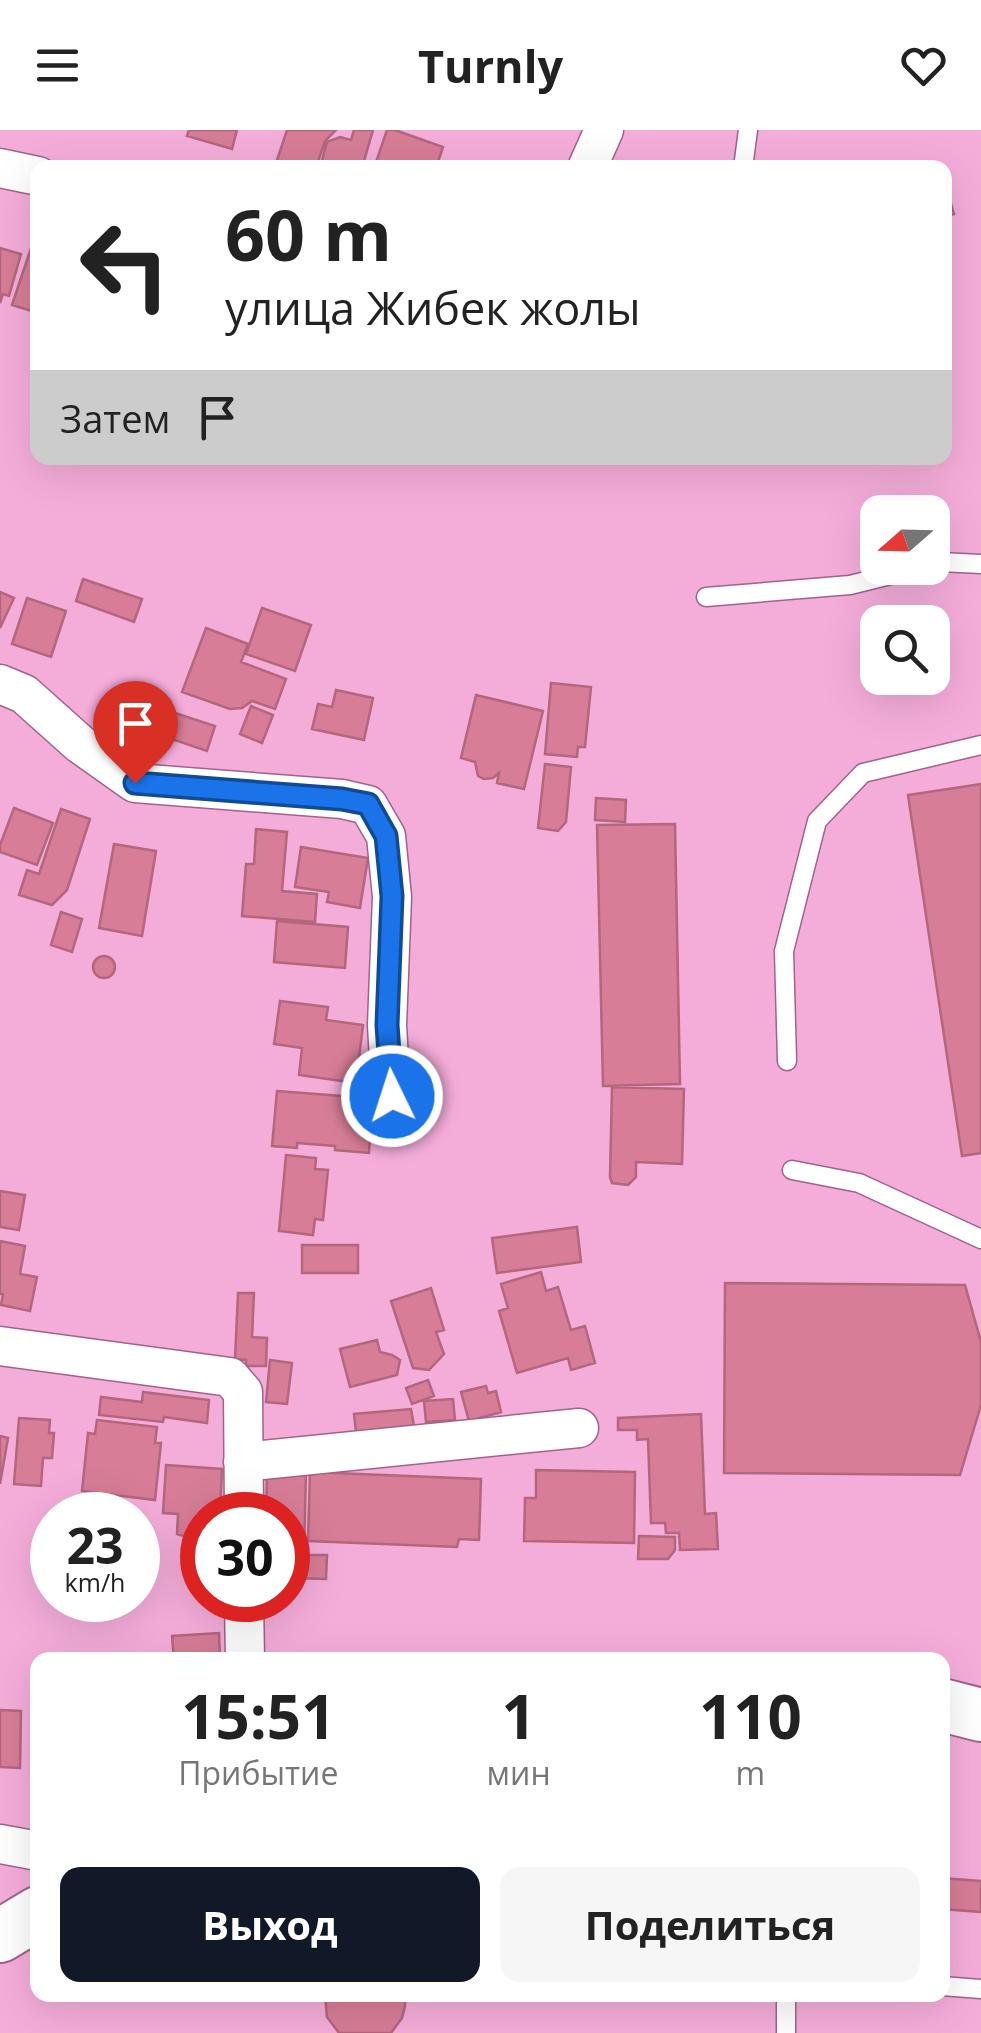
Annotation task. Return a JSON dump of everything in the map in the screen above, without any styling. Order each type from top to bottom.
[{"type":"street","points":[[591,160],[604,130]]},
{"type":"street","points":[[0,168],[30,174]]},
{"type":"street","points":[[0,684],[24,694],[80,744],[135,783],[368,804],[386,836],[392,896],[387,1025],[392,1096]]},
{"type":"street","points":[[0,1346],[230,1376],[242,1392],[244,1492]]},
{"type":"street","points":[[243,1462],[579,1428]]},
{"type":"street","points":[[244,1622],[245,1652]]},
{"type":"street","points":[[950,1708],[981,1715]]},
{"type":"street","points":[[0,1844],[30,1850]]},
{"type":"street","points":[[0,1936],[30,1918]]},
{"type":"lane","points":[[744,160],[748,130]]},
{"type":"lane","points":[[950,562],[981,564]]},
{"type":"lane","points":[[706,598],[860,582]]},
{"type":"lane","points":[[787,1061],[784,951],[817,822],[863,774],[981,745]]},
{"type":"lane","points":[[792,1170],[859,1183],[981,1240]]},
{"type":"lane","points":[[950,1987],[981,1989]]},
{"type":"lane","points":[[786,2002],[786,2033]]},
{"type":"building","points":[[189,130],[237,130],[232,149],[187,136]]},
{"type":"building","points":[[287,130],[336,130],[325,141],[319,160],[277,160]]},
{"type":"building","points":[[354,130],[373,130],[364,160],[322,160],[327,142],[340,137],[351,140]]},
{"type":"building","points":[[387,130],[443,147],[439,160],[377,160]]},
{"type":"building","points":[[0,248],[21,254],[9,296],[3,294],[0,303]]},
{"type":"building","points":[[30,251],[30,311],[12,305]]},
{"type":"building","points":[[83,579],[142,599],[134,622],[76,601]]},
{"type":"building","points":[[0,592],[14,598],[0,628]]},
{"type":"building","points":[[27,598],[66,611],[51,657],[12,644]]},
{"type":"building","points":[[262,608],[311,625],[295,671],[246,654]]},
{"type":"building","points":[[206,628],[248,644],[241,662],[286,679],[275,709],[252,701],[242,708],[230,709],[182,692]]},
{"type":"building","points":[[551,683],[591,687],[585,747],[578,747],[577,757],[545,754]]},
{"type":"building","points":[[336,690],[373,698],[364,740],[312,729],[318,704],[332,707]]},
{"type":"building","points":[[476,695],[543,711],[524,789],[497,783],[499,773],[484,779],[478,776],[475,762],[461,758]]},
{"type":"building","points":[[129,698],[215,726],[207,751],[121,722]]},
{"type":"building","points":[[251,706],[273,715],[262,743],[240,734]]},
{"type":"building","points":[[545,764],[571,767],[566,822],[558,831],[538,828]]},
{"type":"building","points":[[981,784],[981,1153],[962,1156],[908,795]]},
{"type":"building","points":[[596,798],[626,800],[625,822],[595,820]]},
{"type":"building","points":[[14,808],[53,823],[37,865],[0,852]]},
{"type":"building","points":[[61,809],[90,819],[67,890],[52,905],[19,895],[27,870],[39,874]]},
{"type":"building","points":[[675,824],[680,1084],[603,1086],[597,825]]},
{"type":"building","points":[[256,829],[287,832],[282,891],[317,894],[315,922],[242,916],[246,864],[254,864]]},
{"type":"building","points":[[114,844],[156,851],[142,936],[99,928]]},
{"type":"building","points":[[301,847],[368,858],[360,908],[327,902],[329,892],[295,887]]},
{"type":"building","points":[[61,912],[82,919],[72,952],[51,945]]},
{"type":"building","points":[[277,921],[348,927],[345,968],[274,962]]},
{"type":"building","points":[[104,956],[112,959],[112,975],[104,978],[96,975],[93,967],[96,959]]},
{"type":"building","points":[[280,1001],[328,1007],[326,1020],[363,1025],[356,1083],[299,1075],[302,1048],[274,1044]]},
{"type":"building","points":[[612,1087],[684,1089],[682,1164],[636,1162],[636,1177],[628,1185],[612,1183]]},
{"type":"building","points":[[277,1091],[368,1098],[369,1153],[297,1143],[297,1148],[272,1146]]},
{"type":"building","points":[[286,1155],[316,1158],[315,1169],[328,1170],[323,1220],[315,1219],[313,1235],[279,1231]]},
{"type":"building","points":[[0,1191],[25,1195],[19,1230],[0,1227]]},
{"type":"building","points":[[577,1227],[581,1262],[497,1273],[492,1238]]},
{"type":"building","points":[[0,1241],[25,1246],[20,1274],[37,1277],[30,1311],[1,1305]]},
{"type":"building","points":[[302,1245],[358,1245],[358,1273],[302,1273]]},
{"type":"building","points":[[541,1272],[546,1291],[558,1287],[571,1330],[585,1326],[595,1363],[571,1370],[568,1358],[517,1373],[499,1311],[508,1308],[501,1284]]},
{"type":"building","points":[[725,1283],[965,1285],[981,1342],[981,1405],[960,1475],[724,1473]]},
{"type":"building","points":[[431,1288],[444,1330],[436,1332],[444,1354],[429,1370],[413,1368],[391,1301]]},
{"type":"building","points":[[238,1293],[254,1293],[252,1337],[267,1338],[266,1366],[246,1366],[246,1360],[235,1359]]},
{"type":"building","points":[[377,1340],[380,1352],[400,1360],[397,1375],[350,1387],[340,1349]]},
{"type":"building","points":[[270,1360],[292,1363],[287,1404],[266,1402]]},
{"type":"building","points":[[428,1380],[434,1396],[412,1404],[406,1388]]},
{"type":"building","points":[[486,1386],[488,1393],[496,1391],[501,1412],[469,1421],[461,1392]]},
{"type":"building","points":[[143,1392],[209,1400],[207,1423],[99,1415],[101,1397],[142,1402]]},
{"type":"building","points":[[453,1399],[455,1420],[426,1422],[424,1401]]},
{"type":"building","points":[[411,1409],[414,1426],[356,1432],[354,1414]]},
{"type":"building","points":[[701,1414],[705,1514],[716,1513],[718,1549],[680,1550],[679,1533],[666,1533],[665,1523],[651,1523],[648,1439],[637,1440],[637,1430],[618,1430],[618,1418]]},
{"type":"building","points":[[19,1418],[50,1420],[49,1433],[54,1433],[52,1458],[43,1458],[41,1486],[14,1484]]},
{"type":"building","points":[[97,1420],[157,1427],[155,1443],[161,1443],[156,1492],[82,1491],[88,1433],[95,1434]]},
{"type":"building","points":[[0,1436],[8,1438],[0,1484]]},
{"type":"building","points":[[166,1465],[222,1469],[221,1492],[180,1492],[180,1535],[178,1514],[163,1513]]},
{"type":"building","points":[[536,1470],[635,1472],[634,1543],[524,1541],[525,1498],[536,1498]]},
{"type":"building","points":[[267,1471],[306,1472],[306,1492],[267,1492]]},
{"type":"building","points":[[310,1472],[481,1479],[479,1540],[459,1539],[457,1547],[310,1541]]},
{"type":"building","points":[[639,1536],[675,1537],[675,1550],[668,1559],[638,1559]]},
{"type":"building","points":[[310,1555],[327,1555],[326,1579],[310,1579]]},
{"type":"building","points":[[219,1633],[220,1652],[173,1652],[172,1636]]},
{"type":"building","points":[[0,1710],[21,1711],[20,1768],[0,1767]]},
{"type":"building","points":[[950,1879],[981,1881],[981,1912],[950,1910]]},
{"type":"building","points":[[326,2002],[405,2002],[402,2018],[391,2033],[339,2033],[327,2017]]},
{"type":"route","points":[[135,783],[368,804],[386,836],[392,896],[387,1025],[392,1096]]}]
